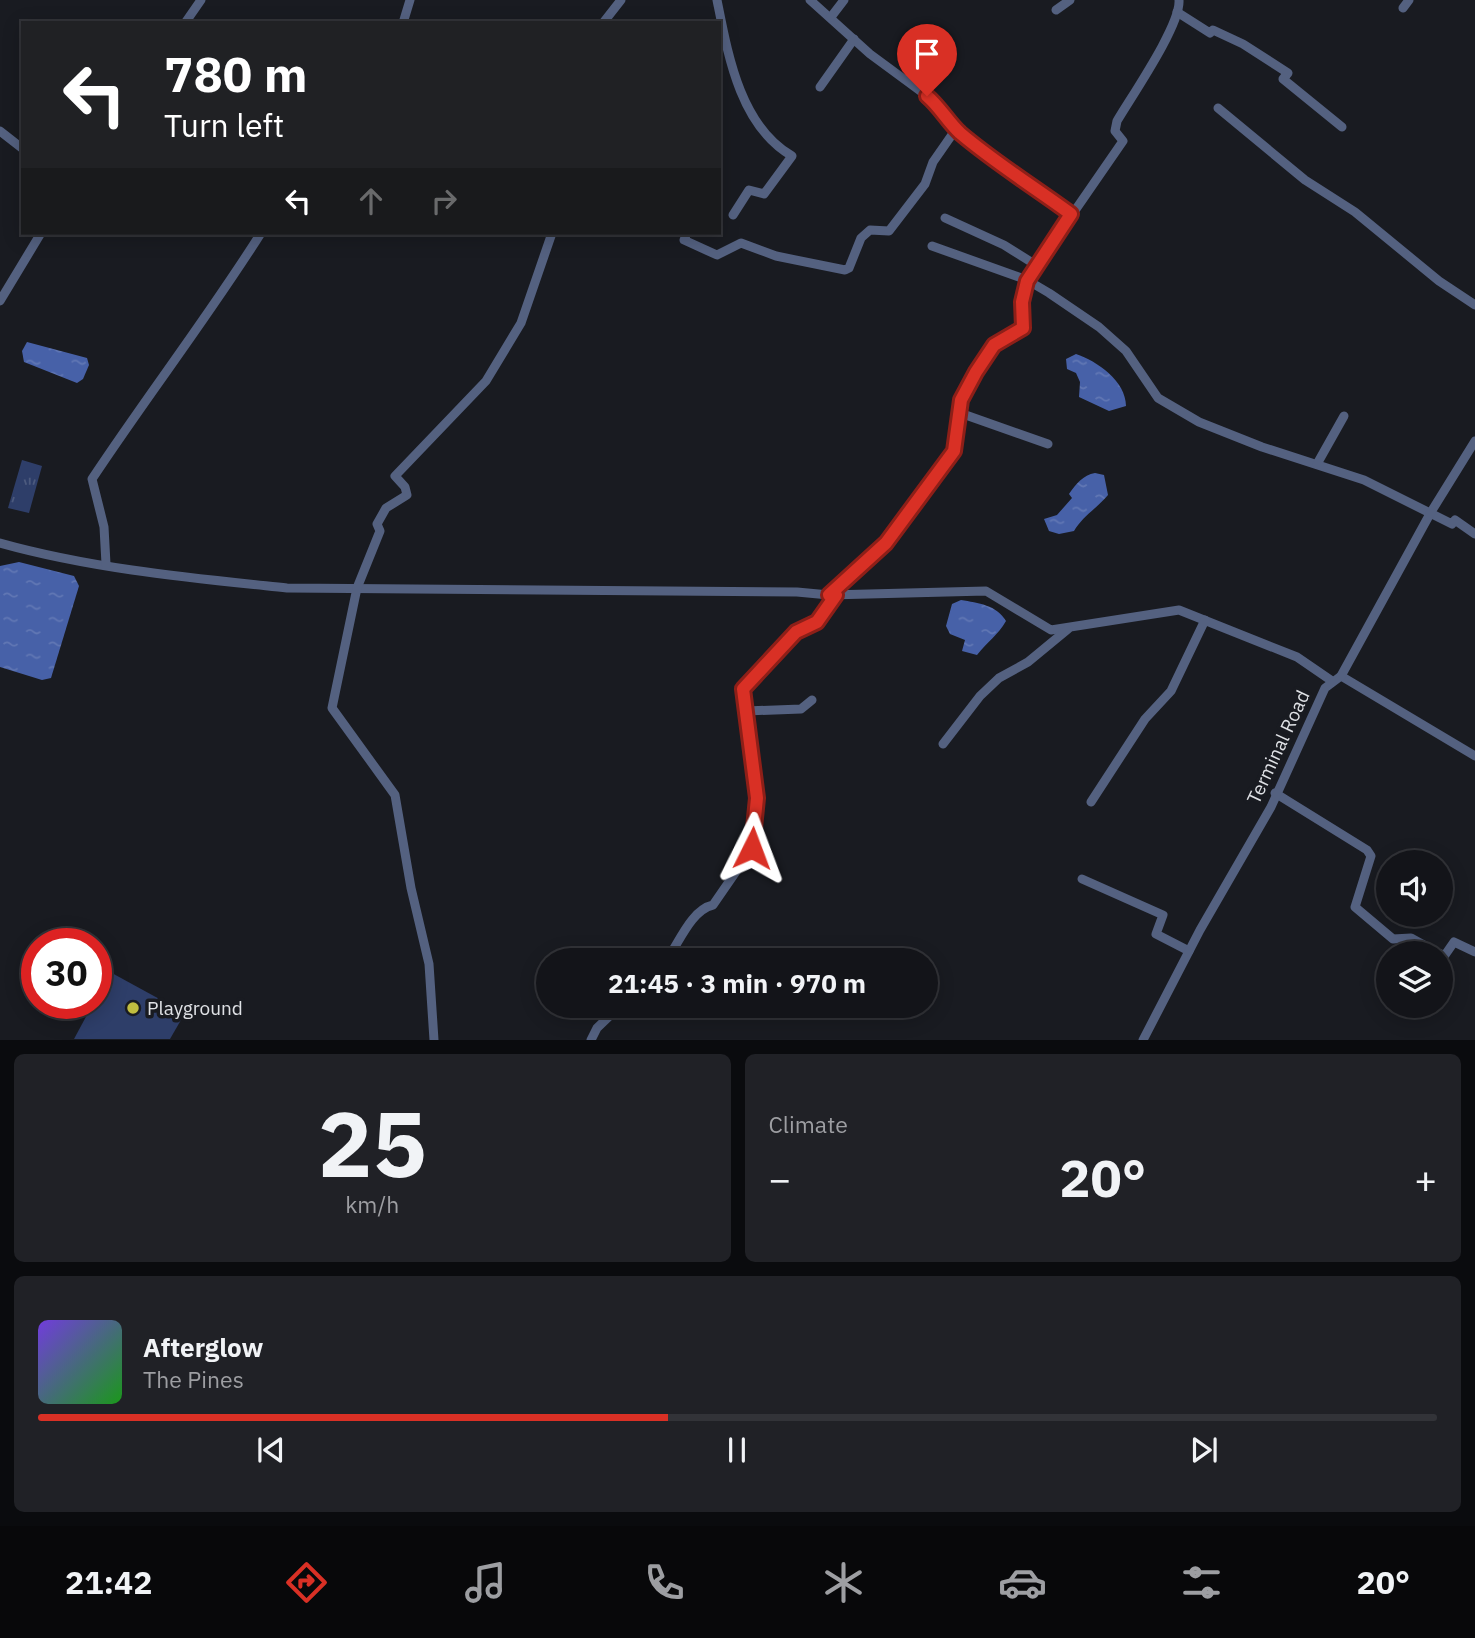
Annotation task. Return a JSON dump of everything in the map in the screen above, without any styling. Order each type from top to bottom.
[{"type":"street","points":[[186,21],[201,0]]},
{"type":"street","points":[[404,21],[410,0]]},
{"type":"street","points":[[605,21],[621,0]]},
{"type":"street","points":[[717,0],[729,61],[753,114],[772,144],[792,156],[764,194],[750,190],[733,215]]},
{"type":"street","points":[[810,0],[936,104],[956,129],[1071,214]]},
{"type":"street","points":[[831,17],[844,0]]},
{"type":"street","points":[[1056,10],[1070,0]]},
{"type":"street","points":[[674,948],[705,907],[713,905],[752,848],[757,798],[743,689],[796,632],[817,622],[833,595],[886,543],[954,451],[961,400],[994,345],[1023,328],[1022,302],[1027,281],[1124,141],[1115,131],[1117,121],[1159,51],[1177,12],[1178,0]]},
{"type":"street","points":[[1177,12],[1210,33],[1213,30],[1243,44],[1287,73],[1283,79],[1342,127]]},
{"type":"street","points":[[820,87],[854,39]]},
{"type":"street","points":[[1218,108],[1305,180],[1355,212],[1439,281],[1475,305]]},
{"type":"street","points":[[686,235],[684,240],[718,255],[741,243],[776,256],[845,270],[849,268],[861,238],[870,230],[889,231],[905,212],[956,129]]},
{"type":"street","points":[[0,131],[21,147]]},
{"type":"street","points":[[945,218],[1004,245],[1039,267]]},
{"type":"street","points":[[0,301],[40,235]]},
{"type":"street","points":[[106,564],[104,527],[92,479],[130,421],[215,306],[260,235]]},
{"type":"street","points":[[434,1040],[429,964],[411,888],[396,795],[332,708],[357,587],[380,530],[377,524],[386,508],[407,495],[405,486],[395,476],[486,381],[521,323],[551,235]]},
{"type":"street","points":[[932,246],[1027,281],[1117,341],[1137,365],[1158,398],[1199,422],[1364,480],[1452,524],[1455,520],[1475,534]]},
{"type":"street","points":[[960,413],[1048,443]]},
{"type":"street","points":[[1317,464],[1344,416]]},
{"type":"street","name":"Terminal Road","points":[[1143,1040],[1189,951],[1271,807],[1275,793],[1325,688],[1337,678],[1431,512],[1475,441]]},
{"type":"street","points":[[0,543],[48,556],[287,588],[833,595],[986,591],[1051,630],[1179,610],[1297,657],[1475,755]]},
{"type":"street","points":[[1091,802],[1145,719],[1171,691],[1205,620]]},
{"type":"street","points":[[943,744],[980,696],[999,678],[1028,663],[1068,629]]},
{"type":"street","points":[[747,711],[801,709],[812,700]]},
{"type":"street","points":[[1275,793],[1367,850],[1371,856],[1355,907],[1393,939],[1411,938],[1416,941]]},
{"type":"street","points":[[1082,879],[1163,915],[1156,934],[1189,951]]},
{"type":"street","points":[[1453,944],[1475,952]]},
{"type":"street","points":[[591,1040],[597,1028],[607,1018]]},
{"type":"green space","points":[[22,460],[42,466],[29,513],[8,508]]},
{"type":"green space","name":"Playground","points":[[112,973],[185,1013],[170,1039],[74,1039],[85,1019],[112,1019]]},
{"type":"water","points":[[27,342],[87,358],[89,365],[83,379],[77,383],[24,362],[22,351]]},
{"type":"water","points":[[1076,354],[1101,367],[1116,380],[1125,397],[1126,406],[1109,411],[1079,397],[1080,382],[1076,373],[1067,369],[1066,359]]},
{"type":"water","points":[[1095,473],[1104,475],[1108,495],[1074,531],[1059,534],[1049,531],[1044,519],[1057,515],[1072,498],[1069,494],[1077,483]]},
{"type":"water","points":[[19,562],[74,576],[79,586],[51,678],[42,680],[0,667],[0,566]]},
{"type":"water","points":[[961,600],[992,608],[1006,621],[977,655],[962,651],[965,640],[950,634],[946,626],[952,604]]},
{"type":"place","name":"Playground","points":[[133,1008]]},
{"type":"route","points":[[752,848],[757,798],[743,689],[796,632],[817,622],[836,595],[829,595],[886,543],[954,451],[961,400],[994,345],[1023,328],[1022,302],[1027,281],[1039,267],[1071,214],[984,152],[956,129],[945,112],[927,96]]}]
